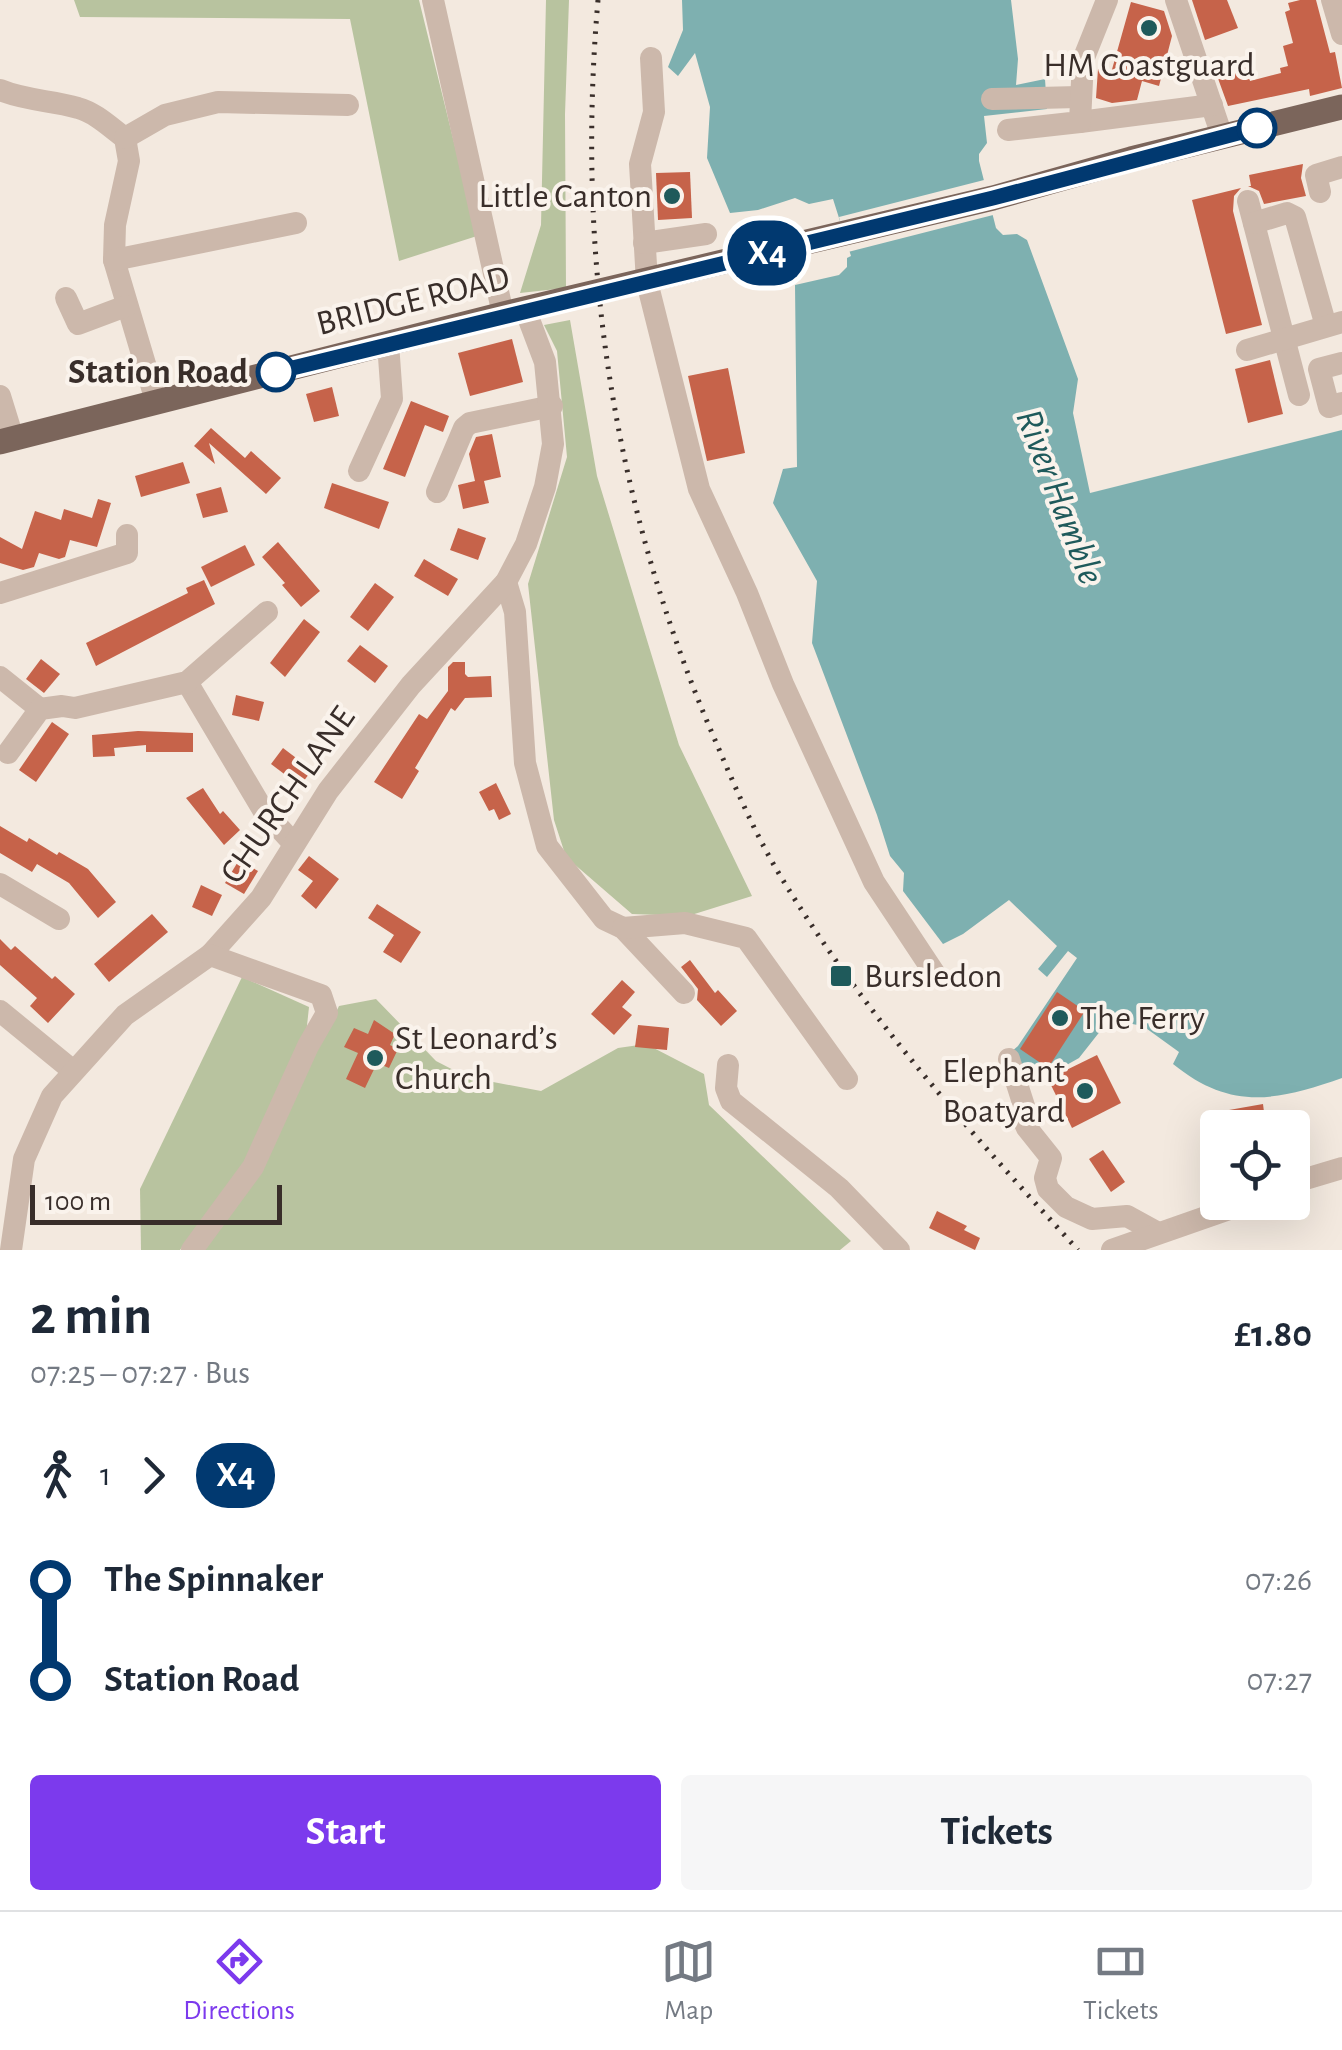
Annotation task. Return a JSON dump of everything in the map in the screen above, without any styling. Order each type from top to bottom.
[{"type":"main road","points":[[1222,136],[1342,107]]},
{"type":"main road","name":"BRIDGE ROAD","points":[[6,440],[514,312],[993,198],[1222,136]]},
{"type":"street","name":"CHURCH LANE","points":[[11,1250],[24,1159],[52,1096],[125,1015],[210,956],[261,898],[328,791],[411,686],[506,582],[526,544],[554,444],[545,362],[514,312],[433,0]]},
{"type":"street","points":[[1080,122],[1078,98],[1083,60],[1108,0]]},
{"type":"street","points":[[1176,0],[1222,136]]},
{"type":"street","points":[[1332,0],[1342,34]]},
{"type":"street","points":[[652,58],[654,112],[640,164],[647,282],[699,489],[874,882],[937,977]]},
{"type":"street","points":[[0,90],[23,100],[76,107],[125,138],[130,162],[115,224],[114,260],[156,401]]},
{"type":"street","points":[[992,99],[1078,98]]},
{"type":"street","points":[[125,138],[165,115],[218,102],[348,105]]},
{"type":"street","points":[[1008,130],[1212,104]]},
{"type":"street","points":[[1320,192],[1316,175],[1342,167]]},
{"type":"street","points":[[1247,350],[1286,339],[1334,324],[1295,217],[1287,213],[1251,212],[1286,339],[1299,396]]},
{"type":"street","points":[[114,260],[296,223]]},
{"type":"street","points":[[644,243],[706,234]]},
{"type":"street","points":[[66,298],[78,324],[126,306]]},
{"type":"street","points":[[358,472],[392,400],[388,343]]},
{"type":"street","points":[[1342,364],[1319,370],[1329,406],[1342,403]]},
{"type":"street","points":[[0,396],[6,440]]},
{"type":"street","points":[[437,492],[470,422],[552,406]]},
{"type":"street","points":[[0,593],[127,553],[128,535]]},
{"type":"street","points":[[506,582],[515,612],[524,764],[547,846],[604,919],[623,928],[684,994]]},
{"type":"street","points":[[8,753],[40,709],[76,707],[187,682],[268,608]]},
{"type":"street","points":[[0,677],[40,709]]},
{"type":"street","points":[[187,682],[263,810],[294,844]]},
{"type":"street","points":[[0,884],[56,910]]},
{"type":"street","points":[[623,928],[686,923],[746,938],[847,1079]]},
{"type":"street","points":[[192,1250],[253,1167],[326,1013],[321,994],[210,956]]},
{"type":"street","points":[[0,1011],[72,1070]]},
{"type":"street","points":[[1009,1059],[1025,1109],[1023,1119],[1051,1158],[1046,1178],[1048,1189],[1066,1207],[1092,1219],[1127,1216],[1158,1233]]},
{"type":"street","points":[[728,1065],[726,1088],[731,1101],[839,1188],[892,1243]]},
{"type":"street","points":[[1310,1178],[1342,1168]]},
{"type":"street","points":[[1118,1248],[1200,1219]]},
{"type":"green space","points":[[74,0],[419,0],[477,236],[399,261],[350,19],[80,17]]},
{"type":"green space","points":[[546,0],[569,0],[566,288],[520,293],[541,225]]},
{"type":"green space","points":[[570,320],[597,476],[679,745],[752,896],[688,916],[632,914],[566,857],[554,820],[528,584],[567,457],[557,351],[544,325]]},
{"type":"green space","points":[[242,977],[309,1007],[306,1035],[248,1161],[180,1250],[141,1250],[140,1189]]},
{"type":"green space","points":[[376,999],[436,1061],[467,1077],[541,1091],[618,1048],[646,1044],[704,1074],[709,1105],[851,1241],[840,1250],[200,1250],[269,1149],[339,1006]]},
{"type":"water","name":"River Hamble","points":[[682,0],[1011,0],[1018,59],[1016,85],[1045,79],[1047,109],[984,116],[987,143],[979,161],[996,228],[1003,235],[1017,234],[1027,240],[1078,379],[1073,413],[1090,493],[1342,430],[1342,1078],[1275,1096],[1235,1095],[1194,1079],[1173,1064],[1179,1052],[1143,1026],[1127,1023],[1123,1031],[1105,1025],[1079,1058],[1040,1080],[1027,1077],[1011,1052],[1077,958],[1068,951],[1047,977],[1038,969],[1057,946],[1009,900],[943,944],[903,891],[904,873],[890,856],[812,643],[817,581],[773,503],[783,469],[797,467],[795,285],[839,275],[851,256],[833,199],[809,204],[795,198],[758,210],[730,213],[707,158],[710,107],[695,53],[678,76],[668,67],[683,30]]},
{"type":"pier","points":[[988,179],[997,214],[848,252],[839,217]]},
{"type":"building","points":[[1192,0],[1227,0],[1238,28],[1205,40]]},
{"type":"building","points":[[1316,0],[1330,53],[1335,52],[1342,88],[1310,96],[1309,89],[1228,106],[1216,73],[1247,67],[1250,81],[1281,73],[1280,68],[1288,66],[1283,46],[1293,43],[1285,12],[1290,10],[1288,3]]},
{"type":"building","points":[[1131,2],[1164,11],[1172,36],[1159,86],[1142,81],[1137,100],[1112,103],[1096,98],[1098,69],[1111,73]]},
{"type":"building","points":[[1303,164],[1301,178],[1306,196],[1264,204],[1259,191],[1248,186],[1249,175]]},
{"type":"building","name":"Little Canton","points":[[690,172],[692,218],[658,220],[656,173]]},
{"type":"building","points":[[1241,188],[1234,196],[1233,211],[1262,325],[1226,334],[1192,200]]},
{"type":"building","points":[[512,339],[523,382],[470,396],[458,353]]},
{"type":"building","points":[[1270,360],[1283,414],[1248,423],[1235,369]]},
{"type":"building","points":[[728,368],[745,453],[707,461],[688,376]]},
{"type":"building","points":[[332,387],[339,416],[314,422],[306,394]]},
{"type":"building","points":[[411,401],[449,416],[443,432],[425,425],[405,477],[383,469]]},
{"type":"building","points":[[211,428],[245,458],[251,451],[281,478],[266,494],[209,443],[215,464],[194,446]]},
{"type":"building","points":[[492,434],[501,477],[484,481],[489,503],[463,509],[458,485],[475,481],[469,454],[476,437]]},
{"type":"building","points":[[183,462],[190,483],[141,497],[135,476]]},
{"type":"building","points":[[332,483],[389,502],[379,529],[324,508]]},
{"type":"building","points":[[221,487],[228,512],[203,518],[196,494]]},
{"type":"building","points":[[98,499],[111,503],[97,547],[70,540],[65,557],[59,559],[39,553],[34,567],[23,570],[0,563],[0,537],[22,549],[35,511],[61,520],[64,509],[92,518]]},
{"type":"building","points":[[458,528],[486,538],[478,560],[450,550]]},
{"type":"building","points":[[278,542],[320,591],[301,607],[262,557]]},
{"type":"building","points":[[245,545],[255,565],[211,587],[201,567]]},
{"type":"building","points":[[424,559],[458,579],[448,596],[414,576]]},
{"type":"building","points":[[204,580],[215,604],[96,666],[86,643],[188,593],[186,588]]},
{"type":"building","points":[[375,583],[394,597],[368,631],[350,617]]},
{"type":"building","points":[[304,619],[320,632],[285,677],[270,663]]},
{"type":"building","points":[[360,645],[388,666],[375,683],[347,661]]},
{"type":"building","points":[[41,659],[60,674],[44,693],[26,679]]},
{"type":"building","points":[[453,662],[465,662],[468,677],[491,676],[492,697],[465,698],[455,711],[451,708],[415,768],[419,771],[402,799],[374,782],[419,714],[427,719],[448,691],[448,667]]},
{"type":"building","points":[[236,695],[264,702],[259,721],[232,715]]},
{"type":"building","points":[[52,722],[69,734],[36,782],[19,770]]},
{"type":"building","points":[[138,731],[193,733],[193,752],[146,752],[146,745],[114,748],[115,756],[93,757],[92,735]]},
{"type":"building","points":[[283,748],[312,770],[300,786],[271,764]]},
{"type":"building","points":[[496,783],[511,814],[499,820],[479,792]]},
{"type":"building","points":[[203,788],[220,814],[223,811],[240,830],[224,845],[186,798]]},
{"type":"building","points":[[0,826],[88,869],[116,902],[98,918],[69,883],[37,864],[32,872],[0,853]]},
{"type":"building","points":[[309,856],[339,879],[316,909],[301,896],[313,881],[298,870]]},
{"type":"building","points":[[239,860],[258,871],[244,894],[225,883]]},
{"type":"building","points":[[201,885],[222,895],[212,916],[192,907]]},
{"type":"building","points":[[377,904],[421,932],[401,963],[383,952],[394,935],[368,918]]},
{"type":"building","points":[[152,914],[168,932],[109,982],[94,964]]},
{"type":"building","points":[[0,939],[11,950],[15,946],[75,994],[48,1023],[30,1006],[37,998],[0,965]]},
{"type":"building","points":[[690,960],[715,993],[718,990],[737,1011],[721,1026],[697,1000],[698,989],[681,967]]},
{"type":"building","points":[[622,980],[635,992],[622,1007],[632,1015],[614,1035],[591,1014]]},
{"type":"building","points":[[1057,992],[1085,1011],[1048,1068],[1020,1049]]},
{"type":"building","name":"St Leonard’s Church","points":[[374,1020],[395,1034],[390,1045],[398,1049],[389,1068],[377,1063],[365,1088],[346,1079],[358,1053],[344,1047],[354,1028],[368,1034]]},
{"type":"building","points":[[638,1025],[669,1028],[667,1050],[635,1047]]},
{"type":"building","name":"Elephant Boatyard","points":[[1097,1055],[1121,1103],[1072,1128],[1048,1079]]},
{"type":"building","points":[[1263,1104],[1264,1110],[1229,1110]]},
{"type":"building","points":[[1103,1150],[1125,1182],[1111,1192],[1089,1159]]},
{"type":"building","points":[[937,1211],[967,1226],[964,1230],[980,1238],[975,1250],[929,1228]]},
{"type":"railway","points":[[598,0],[592,94],[592,187],[598,279],[625,461],[647,550],[675,638],[751,822],[813,928],[920,1071],[1078,1250]]},
{"type":"bus line","name":"X4","points":[[276,372],[993,198],[1257,128]]},
{"type":"place","name":"HM Coastguard","points":[[1149,28]]},
{"type":"place","name":"Little Canton","points":[[672,196]]},
{"type":"place","name":"Station Road","points":[[276,372]]},
{"type":"place","name":"Bursledon","points":[[841,976]]},
{"type":"place","name":"The Ferry","points":[[1060,1018]]},
{"type":"place","name":"St Leonard’s Church","points":[[375,1058]]},
{"type":"place","name":"Elephant Boatyard","points":[[1085,1091]]}]
